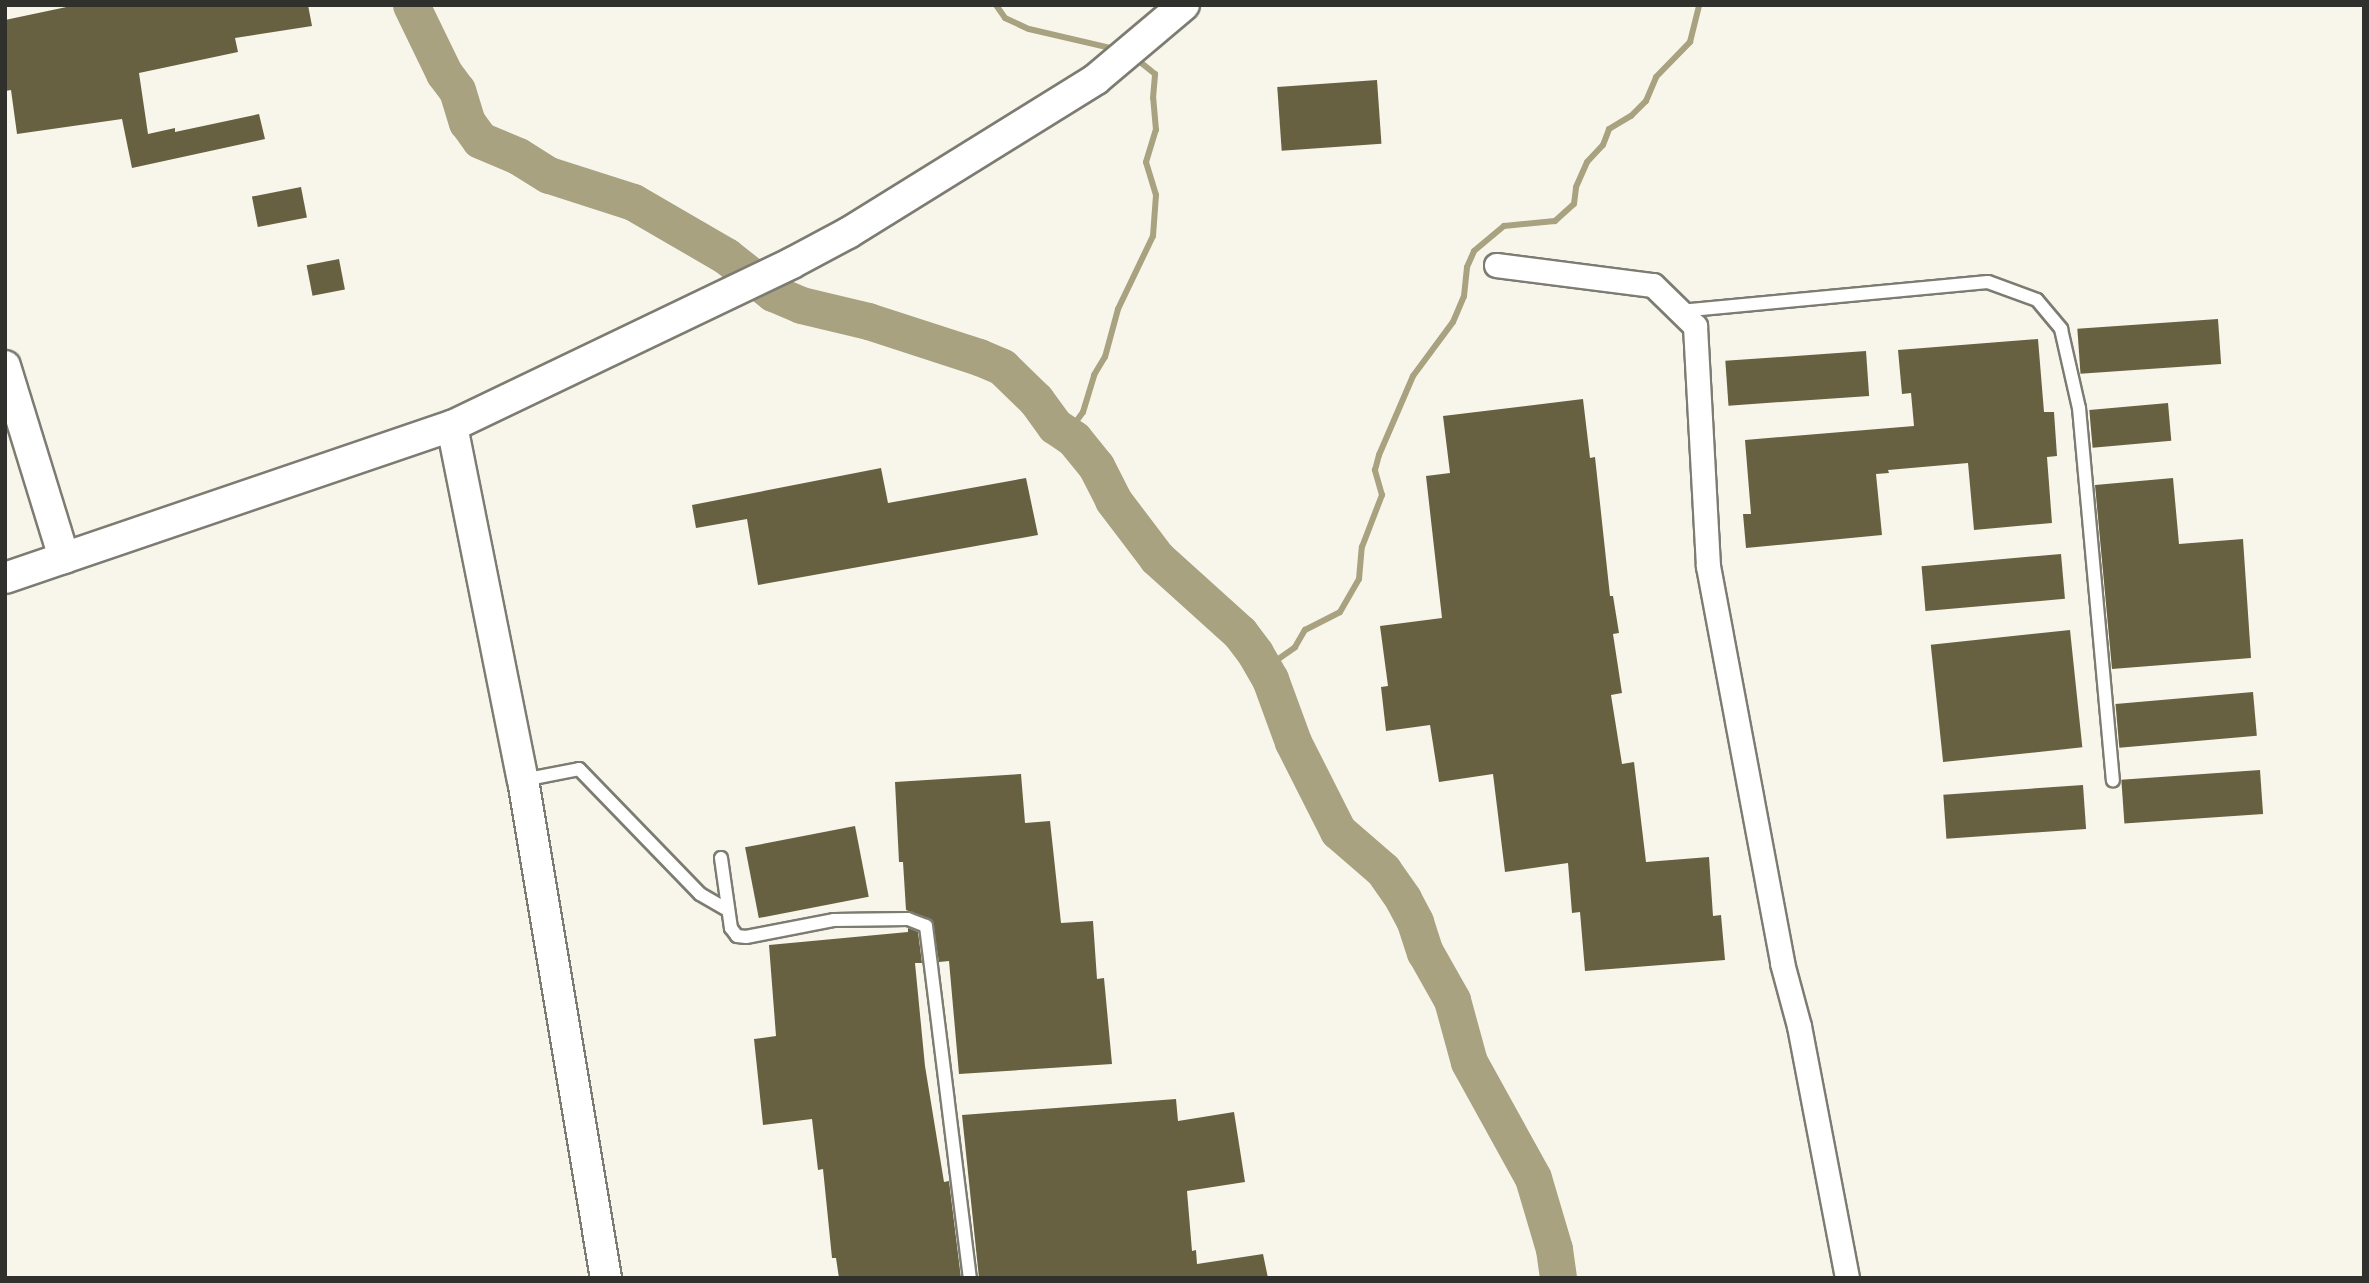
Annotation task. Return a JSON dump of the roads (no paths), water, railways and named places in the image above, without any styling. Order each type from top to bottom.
[{"type":"street","points":[[5,578],[452,426],[792,263],[848,233],[1114,66],[1141,43],[1173,9]]},
{"type":"street","points":[[1496,265],[1653,285],[1695,326],[1708,566],[1782,963],[1799,1026],[1847,1278]]},
{"type":"street","points":[[5,366],[65,558]]},
{"type":"street","points":[[452,426],[523,780],[606,1278]]},
{"type":"lane","points":[[1680,311],[1988,282],[2037,300],[2061,329],[2079,408],[2113,780]]},
{"type":"lane","points":[[523,780],[579,769],[700,894],[728,911]]},
{"type":"lane","points":[[720,858],[731,928],[737,936],[746,937],[834,920],[908,919],[926,926],[970,1278]]},
{"type":"waterway","points":[[411,5],[444,73],[457,90],[467,122],[480,140],[518,156],[549,175],[633,202],[726,256],[773,293],[801,305],[868,321],[1002,367],[1036,400],[1055,426],[1074,439],[1096,466],[1113,500],[1157,558],[1240,633],[1255,653],[1270,679],[1293,742],[1338,831],[1383,870],[1403,899],[1415,922],[1425,952],[1452,1000],[1469,1062],[1533,1178],[1554,1249],[1558,1278]]},
{"type":"waterway","points":[[996,5],[1005,18],[1029,29],[1119,50]]},
{"type":"waterway","points":[[1264,669],[1295,647],[1305,630],[1340,612],[1359,579],[1362,547],[1382,495],[1375,470],[1379,455],[1413,376],[1453,322],[1464,296],[1467,267],[1474,251],[1504,226],[1555,221],[1574,204],[1576,187],[1587,162],[1603,145],[1609,129],[1631,116],[1646,101],[1656,77],[1690,42],[1699,5]]},
{"type":"waterway","points":[[1067,434],[1083,412],[1094,375],[1105,357],[1118,309],[1153,236],[1156,195],[1146,162],[1156,130],[1153,98],[1155,74],[1135,58]]}]
